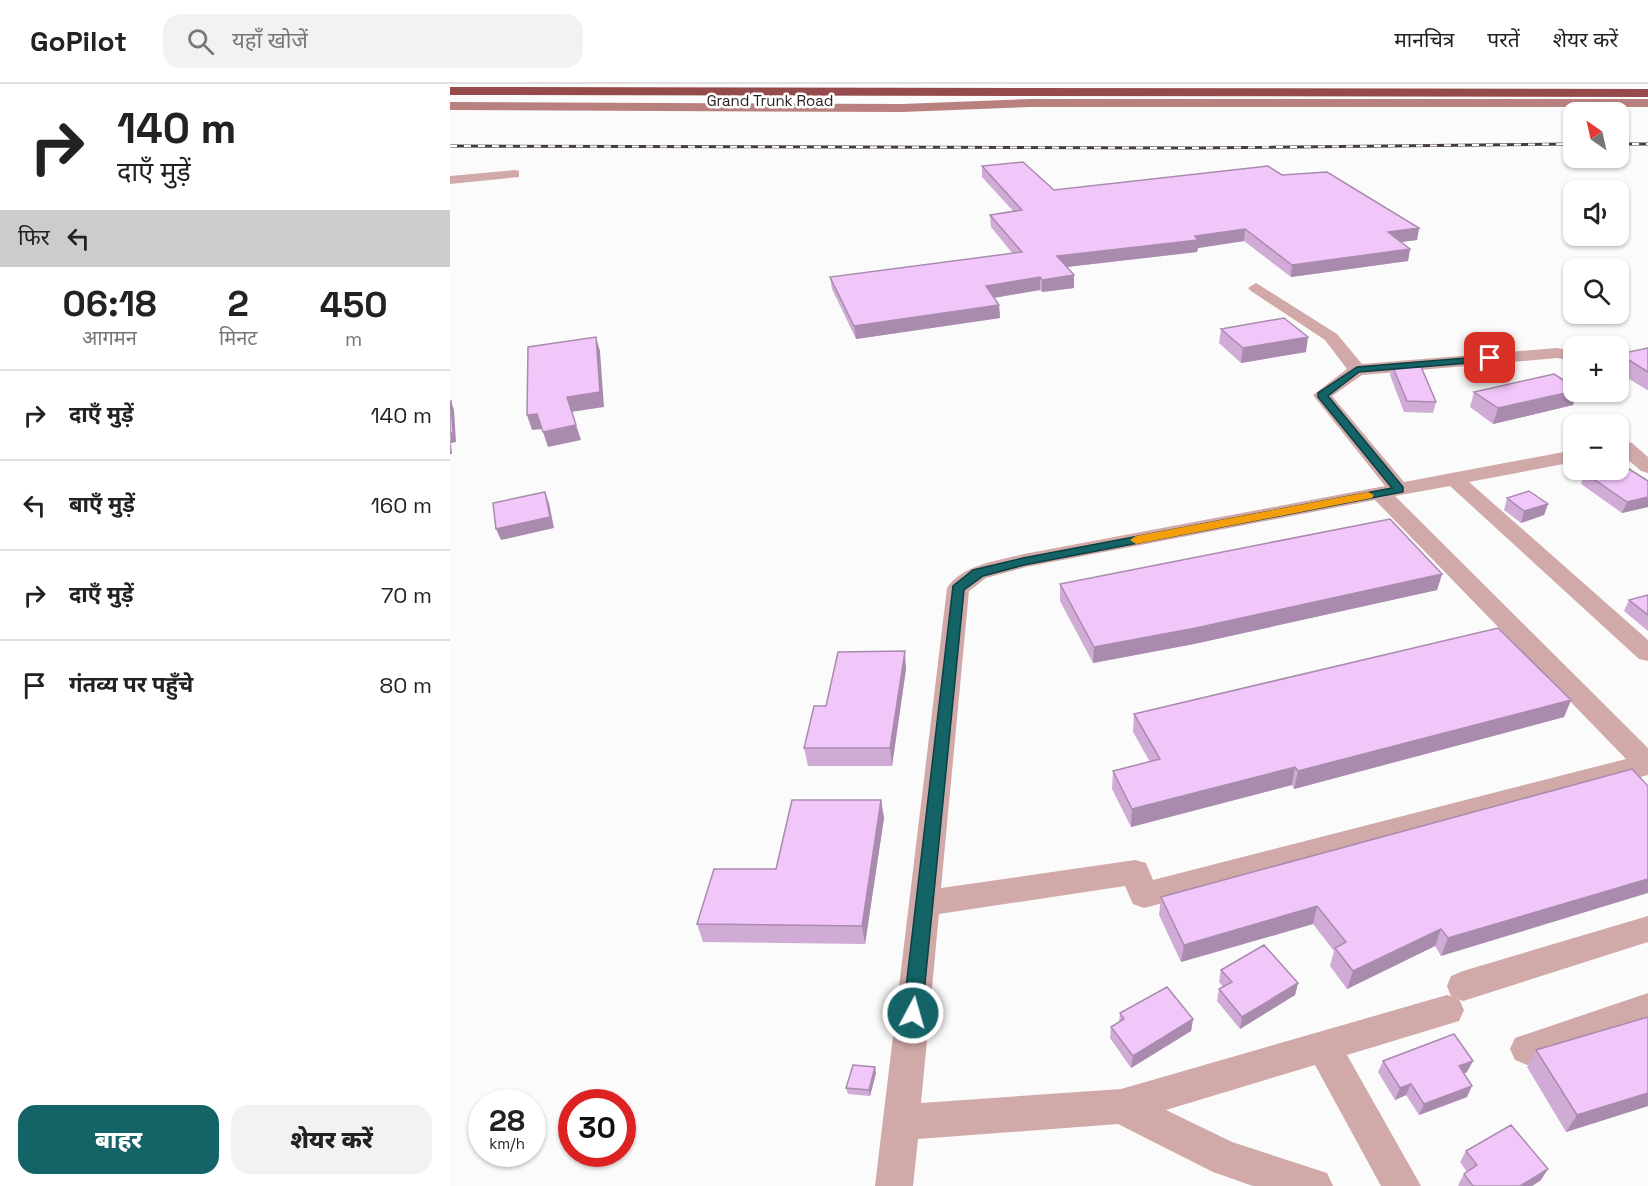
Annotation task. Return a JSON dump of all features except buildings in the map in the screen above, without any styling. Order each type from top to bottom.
[{"type":"highway","name":"Grand Trunk Road","points":[[458,95],[849,97],[1025,87],[1092,98],[1648,98]]},
{"type":"highway","name":"Grand Trunk Road","points":[[1092,98],[1648,93]]},
{"type":"highway","points":[[1264,103],[1321,97]]},
{"type":"street","points":[[1092,98],[1648,86]]},
{"type":"street","points":[[458,95],[1092,98],[1264,103],[1648,103]]},
{"type":"street","points":[[450,180],[515,174]]},
{"type":"street","points":[[1256,288],[1331,337],[1357,369]]},
{"type":"street","points":[[924,903],[1135,872],[1144,895],[1647,765],[1390,491],[1322,395],[1357,369],[1563,354]]},
{"type":"street","points":[[1629,446],[1648,442]]},
{"type":"street","points":[[1629,453],[1648,468]]},
{"type":"street","points":[[894,1186],[958,588],[978,573],[1023,561],[1563,458]]},
{"type":"street","points":[[1454,479],[1648,653]]},
{"type":"street","points":[[901,1122],[1121,1106],[1324,1047],[1648,929]]},
{"type":"street","points":[[1527,1049],[1648,1008]]},
{"type":"street","points":[[1324,1047],[1402,1186]]},
{"type":"street","points":[[1121,1106],[1226,1159],[1314,1186]]},
{"type":"railway","points":[[450,146],[1192,148],[1563,144]]},
{"type":"railway","points":[[1629,144],[1648,144]]},
{"type":"slow traffic","points":[[1136,540],[1368,495]]},
{"type":"route","points":[[913,1013],[958,588],[978,573],[1023,561],[1399,490],[1322,395],[1357,369],[1490,358]]}]
